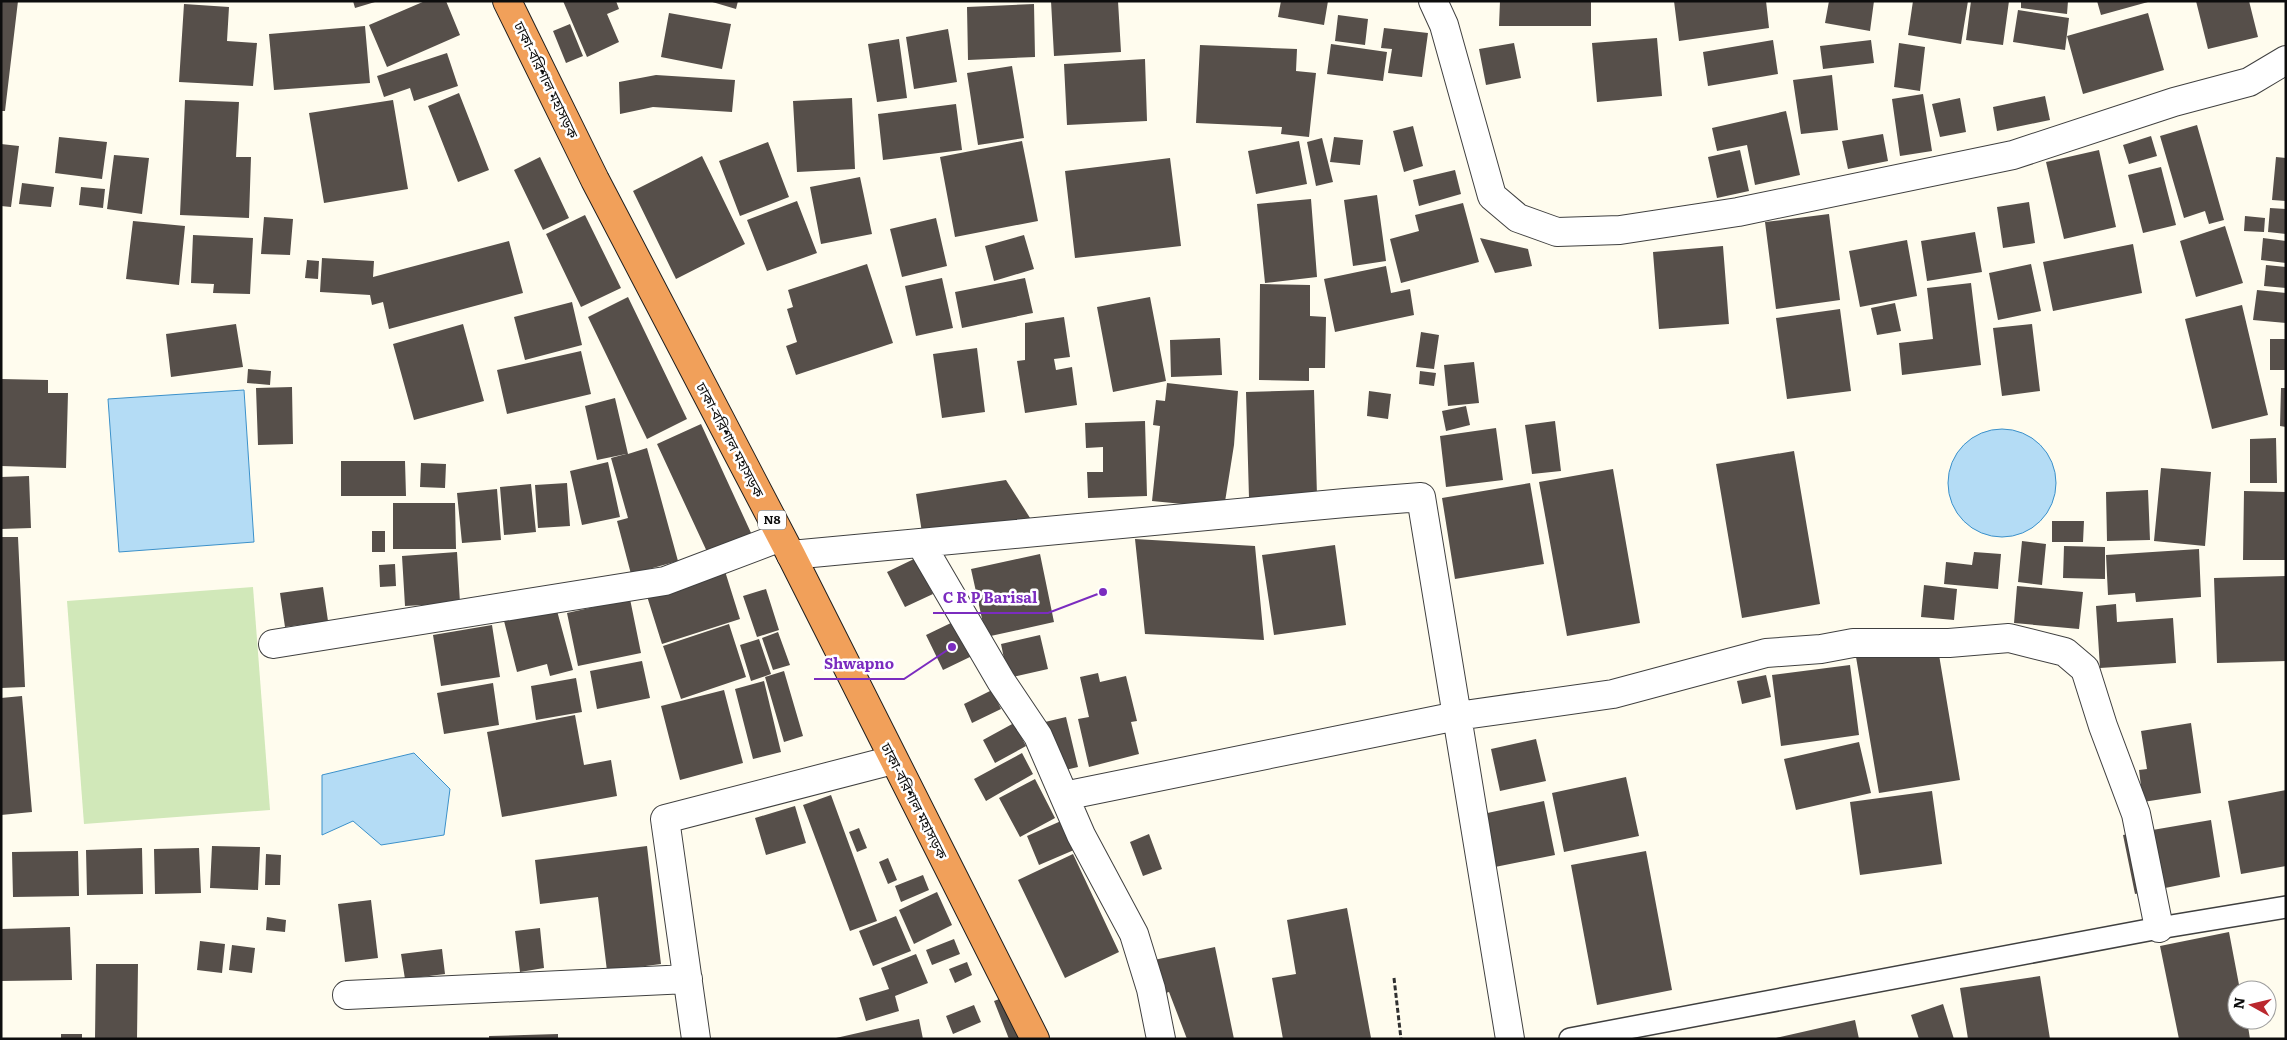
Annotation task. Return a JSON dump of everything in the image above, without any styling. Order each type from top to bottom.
[{"type":"highway","name":"ঢাকা-বরিশাল মহাসড়ক","points":[[507,1],[594,180],[786,546],[1036,1039]]},
{"type":"street","points":[[1433,1],[1444,25],[1492,196],[1518,218],[1557,232],[1620,230],[1738,212],[2013,155],[2174,102],[2249,82],[2286,60]]},
{"type":"street","points":[[273,644],[666,581],[786,546],[921,544],[1335,504],[1421,498],[1510,1039]]},
{"type":"street","points":[[921,544],[1001,681],[1038,736],[1081,835],[1134,934],[1151,989],[1161,1039]]},
{"type":"street","points":[[1064,796],[1457,716],[1613,694],[1766,653],[1821,649],[1853,643],[1948,643],[2009,638],[2065,652],[2085,669],[2103,726],[2136,814],[2158,928]]},
{"type":"street","points":[[696,1039],[665,819],[893,760]]},
{"type":"street","points":[[347,994],[688,979]]},
{"type":"lane","points":[[1570,1039],[2158,928],[2286,907]]},
{"type":"path","points":[[1394,978],[1401,1039]]},
{"type":"green space","points":[[253,587],[270,810],[84,824],[67,601]]},
{"type":"water","points":[[244,390],[254,542],[119,552],[108,399]]},
{"type":"water","points":[[2002,429],[2023,433],[2040,445],[2052,462],[2056,483],[2052,504],[2040,521],[2023,533],[2002,537],[1981,533],[1964,521],[1952,504],[1948,483],[1952,462],[1964,445],[1981,433]]},
{"type":"water","points":[[414,753],[450,789],[444,835],[381,845],[353,821],[322,835],[322,775]]},
{"type":"building","points":[[1,1],[18,1],[5,111],[1,111]]},
{"type":"building","points":[[353,1],[375,1],[375,2],[355,8]]},
{"type":"building","points":[[425,1],[446,1],[460,35],[387,67],[369,25]]},
{"type":"building","points":[[563,1],[616,1],[619,9],[607,14],[619,42],[587,57]]},
{"type":"building","points":[[709,1],[738,1],[736,9]]},
{"type":"building","points":[[1051,1],[1118,1],[1121,52],[1054,56]]},
{"type":"building","points":[[1281,1],[1328,1],[1324,25],[1278,17]]},
{"type":"building","points":[[1500,1],[1591,1],[1591,26],[1499,26]]},
{"type":"building","points":[[1674,1],[1766,1],[1769,28],[1679,41]]},
{"type":"building","points":[[1829,1],[1874,1],[1870,31],[1825,23]]},
{"type":"building","points":[[1913,1],[1968,1],[1961,44],[1908,35]]},
{"type":"building","points":[[1971,1],[2009,1],[2003,45],[1966,40]]},
{"type":"building","points":[[2021,1],[2068,1],[2067,14],[2021,8]]},
{"type":"building","points":[[2097,1],[2147,1],[2148,2],[2101,15]]},
{"type":"building","points":[[2196,1],[2249,1],[2258,37],[2208,49]]},
{"type":"building","points":[[184,4],[229,7],[227,41],[257,43],[253,86],[179,82]]},
{"type":"building","points":[[1034,4],[1035,57],[968,60],[967,7]]},
{"type":"building","points":[[2018,10],[2069,18],[2065,50],[2013,42]]},
{"type":"building","points":[[669,13],[731,24],[722,69],[661,57]]},
{"type":"building","points":[[2148,13],[2164,70],[2083,94],[2067,36]]},
{"type":"building","points":[[1338,15],[1368,19],[1365,45],[1335,41]]},
{"type":"building","points":[[570,24],[583,56],[566,63],[553,31]]},
{"type":"building","points":[[365,26],[370,83],[274,90],[269,34]]},
{"type":"building","points":[[1384,28],[1428,33],[1422,77],[1388,73],[1392,49],[1381,48]]},
{"type":"building","points":[[948,29],[957,82],[914,89],[906,37]]},
{"type":"building","points":[[1657,38],[1662,96],[1597,102],[1592,43]]},
{"type":"building","points":[[899,39],[907,98],[877,102],[868,44]]},
{"type":"building","points":[[1773,40],[1778,74],[1708,86],[1703,52]]},
{"type":"building","points":[[1871,40],[1874,63],[1823,69],[1820,46]]},
{"type":"building","points":[[1514,43],[1521,78],[1486,85],[1479,49]]},
{"type":"building","points":[[1899,43],[1925,47],[1920,91],[1894,87]]},
{"type":"building","points":[[1331,44],[1387,52],[1383,81],[1327,74]]},
{"type":"building","points":[[1200,45],[1297,49],[1296,71],[1316,73],[1309,137],[1281,134],[1282,127],[1196,123]]},
{"type":"building","points":[[447,53],[458,86],[414,101],[410,88],[384,97],[377,76]]},
{"type":"building","points":[[1145,59],[1147,121],[1067,125],[1064,64]]},
{"type":"building","points":[[1012,66],[1024,138],[978,145],[967,73]]},
{"type":"building","points":[[656,75],[735,80],[732,112],[653,107],[620,114],[619,82]]},
{"type":"building","points":[[1832,75],[1838,130],[1801,134],[1793,80]]},
{"type":"building","points":[[459,93],[489,170],[458,182],[428,106]]},
{"type":"building","points":[[1923,94],[1932,151],[1900,156],[1892,99]]},
{"type":"building","points":[[2045,96],[2050,120],[1997,131],[1993,107]]},
{"type":"building","points":[[852,98],[855,169],[797,172],[793,101]]},
{"type":"building","points":[[1960,98],[1966,132],[1940,137],[1932,104]]},
{"type":"building","points":[[185,100],[239,102],[236,157],[251,157],[249,218],[180,215]]},
{"type":"building","points":[[393,100],[408,189],[324,203],[309,113]]},
{"type":"building","points":[[956,104],[962,150],[883,160],[878,114]]},
{"type":"building","points":[[1786,111],[1800,175],[1755,185],[1747,145],[1717,151],[1712,128]]},
{"type":"building","points":[[2197,125],[2224,220],[2209,224],[2205,211],[2184,218],[2160,136]]},
{"type":"building","points":[[1413,126],[1423,166],[1404,172],[1393,131]]},
{"type":"building","points":[[1883,134],[1888,161],[1848,169],[1842,141]]},
{"type":"building","points":[[2151,136],[2157,156],[2129,164],[2123,145]]},
{"type":"building","points":[[59,137],[107,142],[102,179],[55,173]]},
{"type":"building","points":[[1334,137],[1363,140],[1360,165],[1330,162]]},
{"type":"building","points":[[1322,138],[1333,182],[1316,186],[1307,142]]},
{"type":"building","points":[[1022,141],[1038,221],[955,237],[940,157]]},
{"type":"building","points":[[1299,141],[1307,184],[1256,194],[1248,151]]},
{"type":"building","points":[[768,142],[789,197],[740,216],[719,161]]},
{"type":"building","points":[[1,144],[19,146],[11,207],[1,206]]},
{"type":"building","points":[[1740,150],[1749,191],[1717,198],[1708,157]]},
{"type":"building","points":[[2099,150],[2116,227],[2064,239],[2046,162]]},
{"type":"building","points":[[114,155],[149,158],[142,214],[107,209]]},
{"type":"building","points":[[702,156],[745,244],[676,279],[633,191]]},
{"type":"building","points":[[540,157],[569,218],[543,230],[514,170]]},
{"type":"building","points":[[2276,157],[2286,158],[2286,201],[2272,200]]},
{"type":"building","points":[[1170,158],[1181,246],[1075,258],[1065,171]]},
{"type":"building","points":[[2161,167],[2176,225],[2143,233],[2128,175]]},
{"type":"building","points":[[1455,170],[1461,194],[1419,206],[1413,180]]},
{"type":"building","points":[[860,177],[872,234],[821,244],[810,187]]},
{"type":"building","points":[[22,183],[54,187],[51,207],[19,204]]},
{"type":"building","points":[[81,187],[105,189],[103,208],[79,205]]},
{"type":"building","points":[[1377,195],[1386,261],[1353,266],[1344,200]]},
{"type":"building","points":[[1311,199],[1317,277],[1265,283],[1257,204]]},
{"type":"building","points":[[797,201],[817,253],[767,271],[747,220]]},
{"type":"building","points":[[2029,202],[2035,243],[2003,248],[1997,207]]},
{"type":"building","points":[[1463,203],[1479,262],[1401,283],[1390,239],[1419,231],[1415,215]]},
{"type":"building","points":[[2270,208],[2286,209],[2286,234],[2268,232]]},
{"type":"building","points":[[1829,214],[1840,300],[1776,309],[1765,222]]},
{"type":"building","points":[[585,215],[621,288],[581,307],[546,234]]},
{"type":"building","points":[[2245,216],[2265,218],[2264,232],[2244,231]]},
{"type":"building","points":[[264,217],[293,219],[290,255],[261,254]]},
{"type":"building","points":[[936,218],[947,266],[902,277],[890,229]]},
{"type":"building","points":[[133,221],[185,226],[179,285],[126,279]]},
{"type":"building","points":[[2225,226],[2243,283],[2196,297],[2180,241]]},
{"type":"building","points":[[1975,232],[1982,272],[1927,281],[1921,241]]},
{"type":"building","points":[[193,235],[253,238],[250,294],[213,293],[214,284],[191,283]]},
{"type":"building","points":[[1024,235],[1034,269],[994,281],[985,246]]},
{"type":"building","points":[[1480,238],[1528,249],[1532,266],[1495,273]]},
{"type":"building","points":[[2263,238],[2286,241],[2286,263],[2261,260]]},
{"type":"building","points":[[1907,240],[1917,296],[1860,307],[1849,251]]},
{"type":"building","points":[[509,241],[523,293],[389,329],[383,302],[372,305],[370,295],[320,292],[322,258],[374,261],[373,277]]},
{"type":"building","points":[[2133,244],[2142,293],[2053,311],[2043,262]]},
{"type":"building","points":[[1723,246],[1729,324],[1659,329],[1653,252]]},
{"type":"building","points":[[307,260],[319,261],[318,279],[305,278]]},
{"type":"building","points":[[867,264],[893,343],[796,375],[786,346],[797,342],[787,309],[793,307],[788,290]]},
{"type":"building","points":[[2031,264],[2041,311],[1998,320],[1989,273]]},
{"type":"building","points":[[2266,265],[2286,267],[2286,288],[2264,286]]},
{"type":"building","points":[[1386,266],[1391,293],[1410,289],[1414,315],[1335,332],[1324,279]]},
{"type":"building","points":[[942,278],[953,328],[916,336],[905,286]]},
{"type":"building","points":[[1025,278],[1033,313],[962,328],[955,292]]},
{"type":"building","points":[[1971,283],[1981,365],[1902,375],[1899,343],[1933,339],[1927,288]]},
{"type":"building","points":[[1260,284],[1310,285],[1310,316],[1326,317],[1325,368],[1309,368],[1309,381],[1259,380]]},
{"type":"building","points":[[2257,290],[2286,293],[2286,323],[2253,320]]},
{"type":"building","points":[[628,297],[687,419],[647,439],[588,317]]},
{"type":"building","points":[[1150,297],[1166,381],[1113,392],[1097,307]]},
{"type":"building","points":[[572,302],[582,345],[525,360],[514,317]]},
{"type":"building","points":[[1895,303],[1901,331],[1877,335],[1871,308]]},
{"type":"building","points":[[2242,305],[2268,415],[2212,429],[2185,319]]},
{"type":"building","points":[[1840,309],[1851,391],[1787,399],[1776,318]]},
{"type":"building","points":[[1064,317],[1070,357],[1054,359],[1056,370],[1072,367],[1077,405],[1025,413],[1017,361],[1025,360],[1025,323]]},
{"type":"building","points":[[236,324],[243,367],[171,377],[166,334]]},
{"type":"building","points":[[463,324],[484,401],[414,420],[393,344]]},
{"type":"building","points":[[2032,324],[2040,391],[2002,396],[1993,328]]},
{"type":"building","points":[[1421,332],[1439,335],[1434,369],[1416,367]]},
{"type":"building","points":[[1220,338],[1222,375],[1171,377],[1170,340]]},
{"type":"building","points":[[2270,339],[2286,339],[2286,370],[2270,370]]},
{"type":"building","points":[[977,348],[985,412],[942,418],[933,354]]},
{"type":"building","points":[[581,351],[591,394],[507,414],[497,370]]},
{"type":"building","points":[[1474,362],[1479,403],[1448,406],[1444,365]]},
{"type":"building","points":[[248,369],[271,371],[270,385],[247,383]]},
{"type":"building","points":[[1420,371],[1436,373],[1434,386],[1419,384]]},
{"type":"building","points":[[1,379],[48,380],[48,393],[68,393],[66,468],[1,466]]},
{"type":"building","points":[[1167,383],[1238,391],[1234,445],[1224,508],[1152,501],[1160,426],[1153,425],[1156,400],[1165,401]]},
{"type":"building","points":[[292,387],[293,444],[258,445],[256,388]]},
{"type":"building","points":[[2281,388],[2286,388],[2286,427],[2280,426]]},
{"type":"building","points":[[1314,390],[1317,496],[1249,498],[1246,392]]},
{"type":"building","points":[[1369,391],[1391,394],[1388,419],[1367,416]]},
{"type":"building","points":[[615,398],[628,454],[647,448],[678,561],[631,574],[617,521],[628,518],[611,458],[626,454],[597,460],[585,406]]},
{"type":"building","points":[[1466,406],[1470,425],[1446,431],[1442,411]]},
{"type":"building","points":[[1145,421],[1147,496],[1088,498],[1087,472],[1103,472],[1103,447],[1086,448],[1085,423]]},
{"type":"building","points":[[1555,421],[1561,471],[1532,474],[1525,425]]},
{"type":"building","points":[[701,424],[752,535],[709,556],[657,444]]},
{"type":"building","points":[[1496,428],[1503,480],[1446,487],[1440,436]]},
{"type":"building","points":[[2276,438],[2277,483],[2250,483],[2250,439]]},
{"type":"building","points":[[1794,451],[1820,604],[1742,618],[1716,464]]},
{"type":"building","points":[[341,461],[405,461],[406,496],[341,496]]},
{"type":"building","points":[[608,462],[620,517],[582,525],[570,471]]},
{"type":"building","points":[[421,463],[446,464],[445,488],[420,487]]},
{"type":"building","points":[[2161,468],[2211,472],[2205,546],[2154,541]]},
{"type":"building","points":[[1613,469],[1640,623],[1567,636],[1539,482]]},
{"type":"building","points":[[29,476],[31,528],[1,529],[1,477]]},
{"type":"building","points":[[1006,480],[1032,521],[923,539],[916,494]]},
{"type":"building","points":[[567,483],[570,526],[538,528],[535,485]]},
{"type":"building","points":[[1530,483],[1544,564],[1455,579],[1442,498]]},
{"type":"building","points":[[531,484],[536,532],[504,535],[500,487]]},
{"type":"building","points":[[497,489],[501,540],[462,543],[457,493]]},
{"type":"building","points":[[2148,490],[2150,540],[2107,541],[2106,492]]},
{"type":"building","points":[[2244,491],[2286,492],[2286,560],[2243,560]]},
{"type":"building","points":[[393,503],[455,503],[456,549],[393,549]]},
{"type":"building","points":[[2052,521],[2084,521],[2083,542],[2052,542]]},
{"type":"building","points":[[372,531],[385,531],[385,552],[372,552]]},
{"type":"building","points":[[1,537],[18,537],[25,687],[1,688]]},
{"type":"building","points":[[1135,539],[1255,546],[1264,640],[1145,634]]},
{"type":"building","points":[[2022,541],[2046,544],[2042,585],[2018,582]]},
{"type":"building","points":[[1335,545],[1346,625],[1274,635],[1262,555]]},
{"type":"building","points":[[2064,546],[2105,547],[2105,579],[2063,578]]},
{"type":"building","points":[[2199,549],[2201,597],[2136,602],[2135,593],[2108,595],[2106,555]]},
{"type":"building","points":[[457,552],[460,603],[405,606],[402,556]]},
{"type":"building","points":[[1974,552],[2001,554],[1998,589],[1944,584],[1946,562],[1972,565]]},
{"type":"building","points":[[1040,554],[1054,622],[986,637],[971,569]]},
{"type":"building","points":[[916,558],[933,594],[905,607],[887,572]]},
{"type":"building","points":[[395,564],[396,586],[380,587],[379,565]]},
{"type":"building","points":[[724,568],[740,619],[662,644],[646,593]]},
{"type":"building","points":[[2286,576],[2286,661],[2217,663],[2214,578]]},
{"type":"building","points":[[1924,585],[1957,589],[1954,620],[1921,617]]},
{"type":"building","points":[[2017,586],[2083,592],[2079,629],[2014,623]]},
{"type":"building","points":[[323,587],[328,621],[285,627],[280,593]]},
{"type":"building","points":[[766,589],[779,630],[757,637],[743,596]]},
{"type":"building","points":[[630,599],[641,653],[578,666],[567,613]]},
{"type":"building","points":[[2116,604],[2117,622],[2173,618],[2176,663],[2100,668],[2096,606]]},
{"type":"building","points":[[556,607],[573,670],[550,676],[547,664],[517,672],[504,621]]},
{"type":"building","points":[[955,621],[972,656],[943,670],[926,635]]},
{"type":"building","points":[[729,624],[746,677],[681,699],[663,646]]},
{"type":"building","points":[[492,625],[500,677],[441,686],[433,635]]},
{"type":"building","points":[[778,632],[790,665],[773,670],[762,638]]},
{"type":"building","points":[[1040,635],[1048,669],[1008,678],[1001,644]]},
{"type":"building","points":[[759,639],[771,674],[751,681],[740,645]]},
{"type":"building","points":[[1937,643],[1960,780],[1879,793],[1856,657]]},
{"type":"building","points":[[642,661],[650,698],[597,709],[590,671]]},
{"type":"building","points":[[1850,665],[1859,735],[1781,746],[1772,675]]},
{"type":"building","points":[[784,671],[803,736],[784,742],[765,677]]},
{"type":"building","points":[[1098,673],[1100,682],[1126,676],[1137,721],[1131,722],[1139,754],[1089,767],[1078,719],[1089,717],[1080,677]]},
{"type":"building","points":[[1766,675],[1771,697],[1742,704],[1737,681]]},
{"type":"building","points":[[576,678],[582,712],[536,720],[531,686]]},
{"type":"building","points":[[764,681],[781,752],[753,759],[735,689]]},
{"type":"building","points":[[493,683],[499,725],[444,734],[437,693]]},
{"type":"building","points":[[724,690],[743,763],[680,780],[661,706]]},
{"type":"building","points":[[992,690],[1001,709],[972,723],[964,704]]},
{"type":"building","points":[[22,696],[32,812],[1,815],[1,698]]},
{"type":"building","points":[[575,715],[584,765],[611,760],[617,796],[502,817],[487,732]]},
{"type":"building","points":[[1066,717],[1078,767],[1057,772],[1045,722]]},
{"type":"building","points":[[1014,723],[1026,746],[995,763],[983,740]]},
{"type":"building","points":[[2191,723],[2201,793],[2143,802],[2139,770],[2147,769],[2141,731]]},
{"type":"building","points":[[1536,739],[1546,781],[1500,791],[1491,749]]},
{"type":"building","points":[[1859,742],[1871,793],[1796,810],[1784,759]]},
{"type":"building","points":[[1022,753],[1033,774],[986,801],[974,779]]},
{"type":"building","points":[[1626,777],[1639,836],[1564,852],[1552,793]]},
{"type":"building","points":[[1035,779],[1055,818],[1020,837],[999,798]]},
{"type":"building","points":[[2286,790],[2286,866],[2241,874],[2228,801]]},
{"type":"building","points":[[1932,791],[1942,864],[1860,875],[1850,802]]},
{"type":"building","points":[[831,795],[877,921],[850,931],[803,805]]},
{"type":"building","points":[[1544,801],[1555,855],[1490,868],[1478,815]]},
{"type":"building","points":[[795,806],[806,843],[766,855],[755,818]]},
{"type":"building","points":[[2211,820],[2220,877],[2135,894],[2123,835]]},
{"type":"building","points":[[1061,821],[1074,850],[1039,865],[1027,836]]},
{"type":"building","points":[[859,828],[867,848],[857,852],[849,832]]},
{"type":"building","points":[[1149,834],[1162,869],[1143,876],[1130,842]]},
{"type":"building","points":[[212,846],[260,847],[258,890],[210,888]]},
{"type":"building","points":[[647,846],[661,964],[607,971],[598,897],[540,904],[535,860]]},
{"type":"building","points":[[142,848],[143,894],[87,895],[86,850]]},
{"type":"building","points":[[199,848],[201,893],[155,894],[154,849]]},
{"type":"building","points":[[78,851],[79,896],[13,897],[12,852]]},
{"type":"building","points":[[1646,851],[1672,990],[1597,1005],[1571,865]]},
{"type":"building","points":[[266,854],[281,855],[280,885],[265,885]]},
{"type":"building","points":[[1073,854],[1119,952],[1065,978],[1018,880]]},
{"type":"building","points":[[888,858],[897,880],[888,884],[879,862]]},
{"type":"building","points":[[923,875],[929,890],[901,902],[895,886]]},
{"type":"building","points":[[937,892],[952,925],[914,944],[899,910]]},
{"type":"building","points":[[371,900],[378,958],[345,962],[338,904]]},
{"type":"building","points":[[1347,908],[1371,1038],[1283,1039],[1272,978],[1296,974],[1287,920]]},
{"type":"building","points":[[896,916],[911,951],[873,966],[859,931]]},
{"type":"building","points":[[267,917],[286,920],[285,932],[266,930]]},
{"type":"building","points":[[70,927],[72,980],[1,981],[1,929]]},
{"type":"building","points":[[540,928],[544,968],[520,972],[515,931]]},
{"type":"building","points":[[2229,932],[2238,980],[2227,980],[2227,1030],[2249,1030],[2250,1039],[2179,1039],[2160,946]]},
{"type":"building","points":[[954,939],[960,954],[932,965],[926,950]]},
{"type":"building","points":[[200,941],[225,944],[222,973],[197,970]]},
{"type":"building","points":[[232,945],[255,948],[252,973],[229,970]]},
{"type":"building","points":[[1215,947],[1234,1039],[1187,1039],[1169,992],[1160,995],[1154,960]]},
{"type":"building","points":[[442,949],[445,974],[405,979],[401,954]]},
{"type":"building","points":[[916,954],[928,983],[895,996],[899,1011],[866,1021],[859,998],[889,989],[881,968]]},
{"type":"building","points":[[967,962],[972,975],[955,983],[949,969]]},
{"type":"building","points":[[96,964],[138,964],[137,1039],[95,1039]]},
{"type":"building","points":[[2040,976],[2050,1039],[1968,1039],[1960,988]]},
{"type":"building","points":[[1013,994],[1026,1039],[1009,1039],[994,1001]]},
{"type":"building","points":[[1943,1004],[1954,1039],[1919,1039],[1911,1015]]},
{"type":"building","points":[[974,1005],[981,1022],[953,1034],[946,1016]]},
{"type":"building","points":[[919,1019],[923,1039],[836,1038]]},
{"type":"building","points":[[1855,1020],[1859,1039],[1776,1039],[1776,1038]]},
{"type":"building","points":[[61,1034],[82,1034],[82,1039],[61,1039]]},
{"type":"building","points":[[558,1034],[558,1039],[489,1039],[489,1036]]},
{"type":"place","name":"C R P Barisal","points":[[1103,592]]},
{"type":"place","name":"Shwapno","points":[[952,647]]}]
